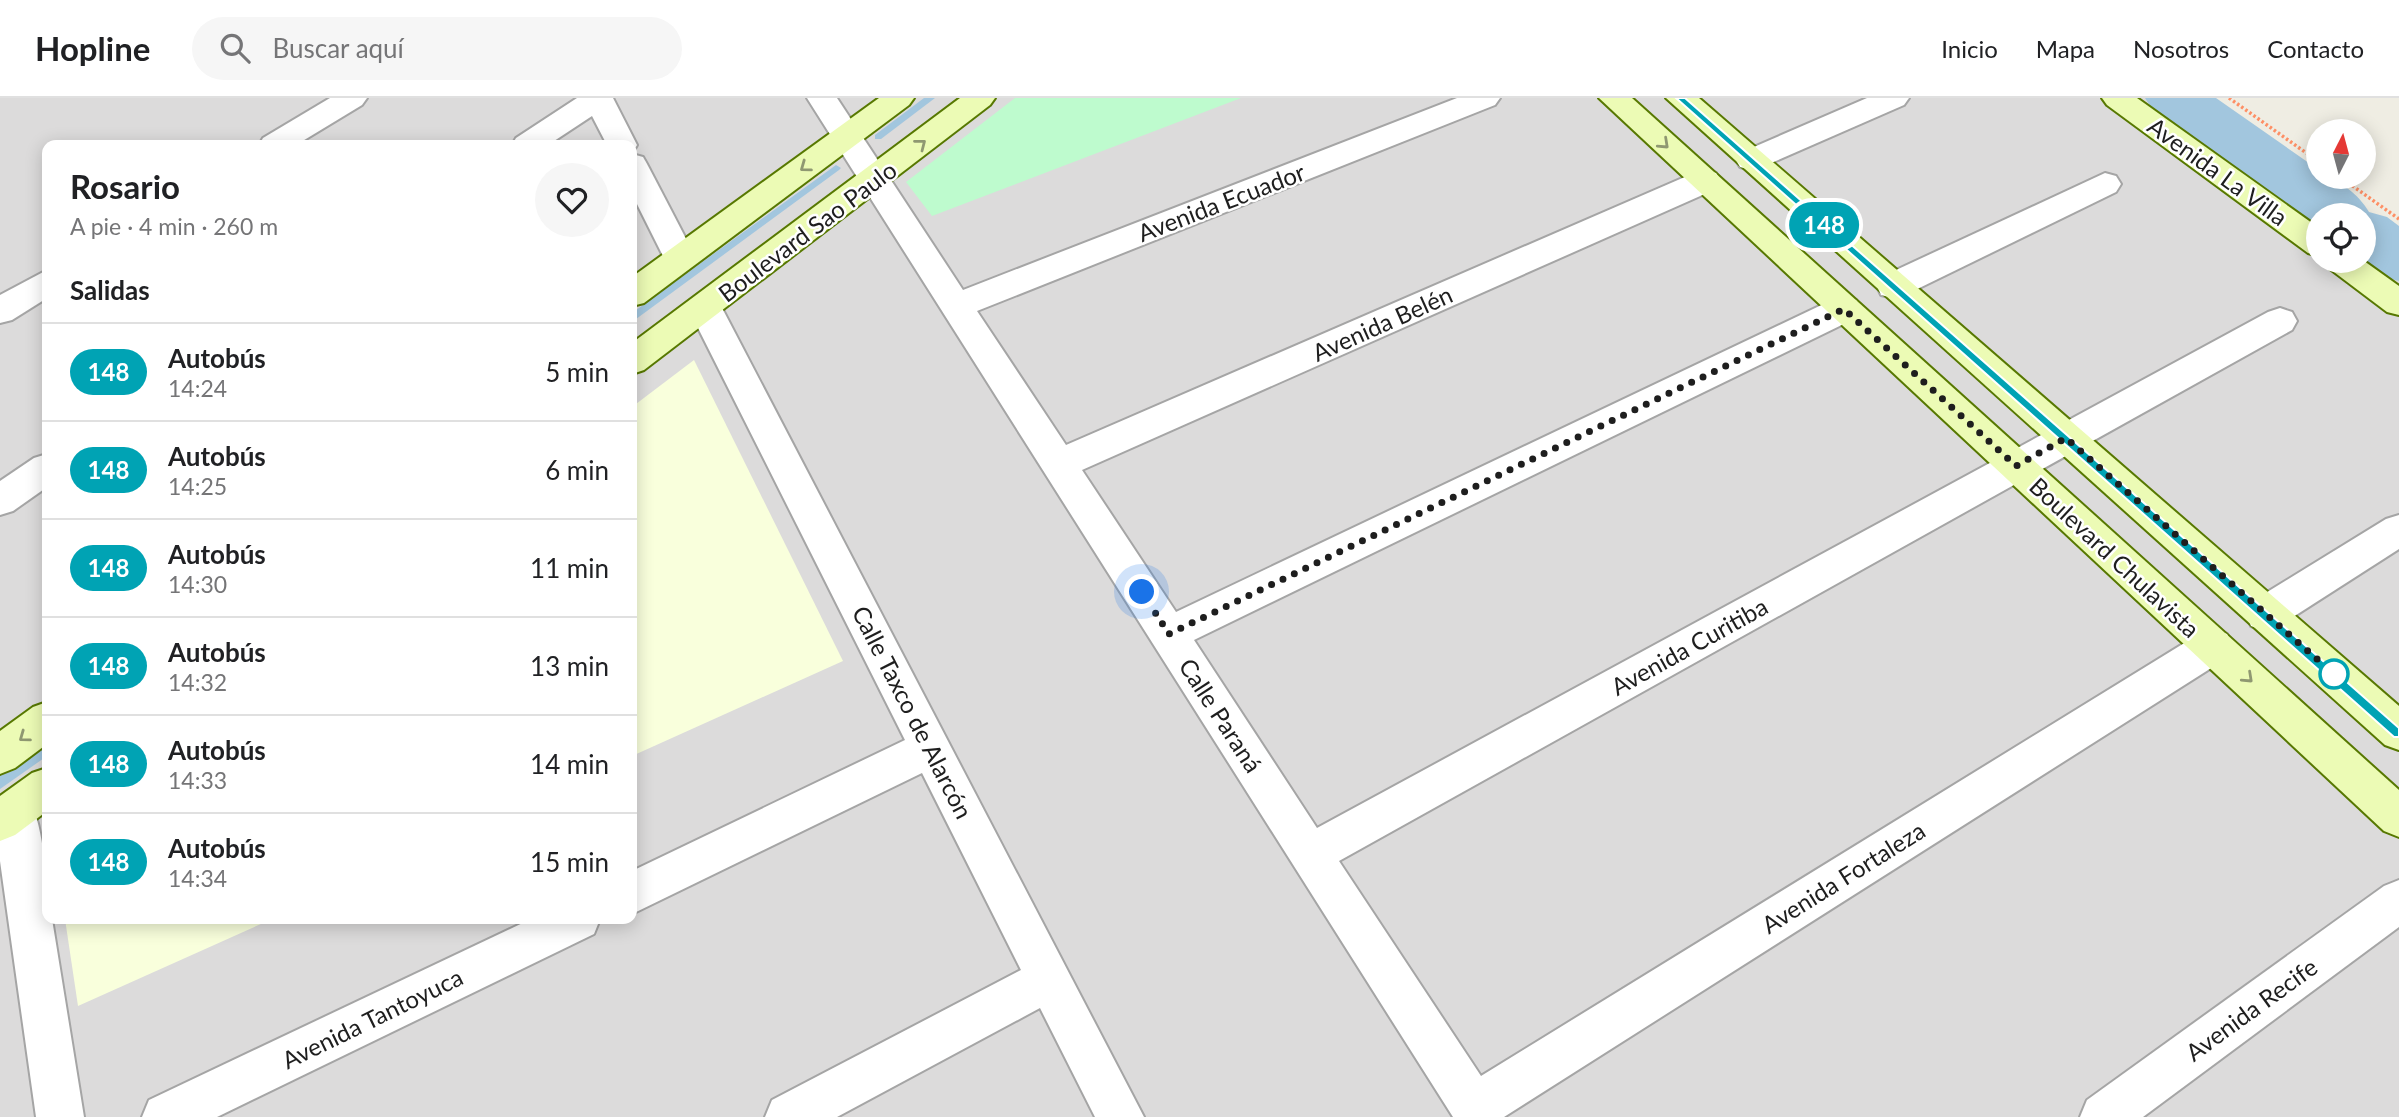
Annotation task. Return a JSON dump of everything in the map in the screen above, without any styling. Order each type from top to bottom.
[{"type":"main road","points":[[637,289],[900,98]]},
{"type":"main road","name":"Boulevard Sao Paulo","points":[[637,357],[980,98]]},
{"type":"main road","name":"Boulevard Chulavista","points":[[1614,98],[2399,817]]},
{"type":"main road","points":[[1681,98],[2399,732]]},
{"type":"main road","name":"Avenida La Villa","points":[[2117,98],[2306,236]]},
{"type":"main road","points":[[2358,273],[2399,303]]},
{"type":"main road","points":[[0,755],[42,724]]},
{"type":"street","points":[[282,140],[352,98]]},
{"type":"street","points":[[535,140],[598,98],[619,140]]},
{"type":"street","name":"Calle Paraná","points":[[822,98],[1477,1112]]},
{"type":"street","name":"Avenida Ecuador","points":[[956,306],[1485,98]]},
{"type":"street","points":[[1751,160],[1894,98]]},
{"type":"street","points":[[637,174],[680,258]]},
{"type":"street","name":"Avenida Belén","points":[[1059,464],[1705,181]]},
{"type":"street","points":[[1894,286],[2105,184]]},
{"type":"street","points":[[0,311],[42,285]]},
{"type":"street","name":"Calle Taxco de Alarcón","points":[[705,307],[1120,1117]]},
{"type":"street","points":[[1169,634],[1844,309]]},
{"type":"street","name":"Avenida Curitiba","points":[[1311,854],[2280,321]]},
{"type":"street","points":[[0,500],[42,471]]},
{"type":"street","points":[[2265,614],[2399,530]]},
{"type":"street","name":"Avenida Fortaleza","points":[[1477,1112],[2213,646]]},
{"type":"street","points":[[637,891],[931,748]]},
{"type":"street","points":[[20,807],[60,1117]]},
{"type":"street","name":"Avenida Recife","points":[[2104,1117],[2399,901]]},
{"type":"street","name":"Avenida Tantoyuca","points":[[166,1117],[568,924]]},
{"type":"street","points":[[789,1117],[1049,978]]},
{"type":"path","points":[[2229,98],[2306,153]]},
{"type":"path","points":[[2357,189],[2399,219]]},
{"type":"shaded area","points":[[0,98],[2186,98],[2306,183],[2306,189],[2315,189],[2335,203],[2306,203],[2306,273],[2376,273],[2376,233],[2399,249],[2399,1117],[0,1117]]},
{"type":"shaded area","points":[[694,360],[843,661],[637,754],[637,403]]},
{"type":"shaded area","points":[[66,924],[261,924],[78,1006]]},
{"type":"green space","points":[[1015,98],[1241,98],[932,216],[906,182]]},
{"type":"waterway","points":[[878,137],[930,98]]},
{"type":"waterway","points":[[2175,98],[2322,203]]},
{"type":"waterway","points":[[637,314],[836,168]]},
{"type":"waterway","points":[[2376,242],[2399,258]]},
{"type":"waterway","points":[[0,783],[42,753]]},
{"type":"bus line","name":"148","points":[[1681,98],[2399,732]]},
{"type":"route","points":[[1142,592],[1169,634],[1844,309],[2016,466],[2066,438],[2342,681],[2334,674]]}]
